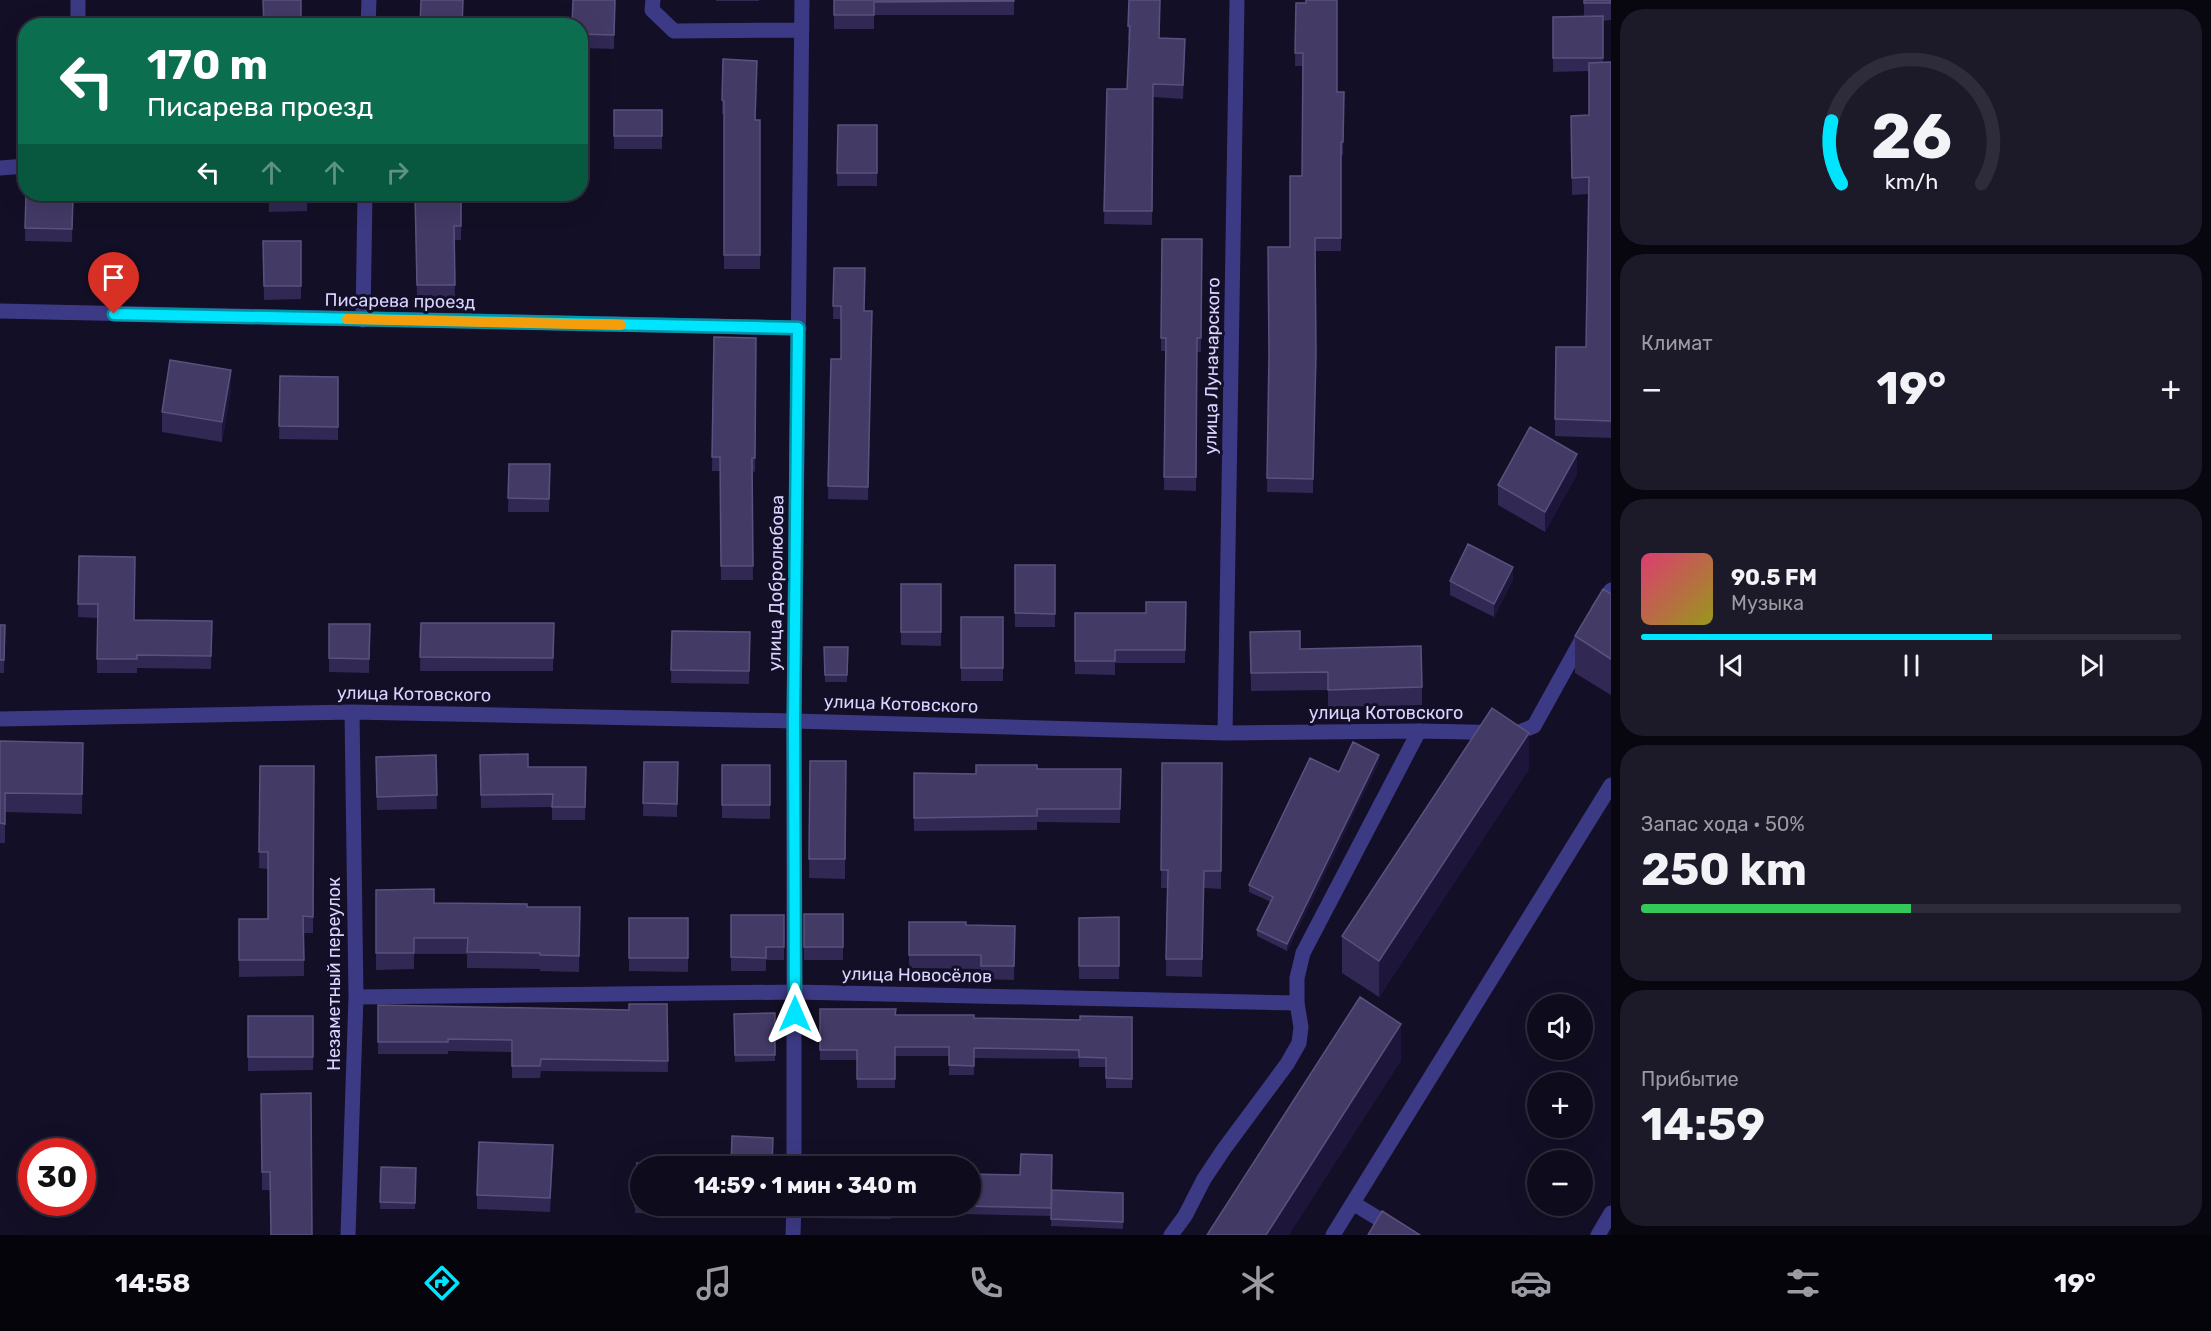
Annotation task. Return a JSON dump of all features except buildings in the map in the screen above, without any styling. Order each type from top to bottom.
[{"type":"street","points":[[78,0],[78,18]]},
{"type":"street","points":[[368,18],[369,0]]},
{"type":"street","points":[[653,0],[652,10],[674,31],[802,30]]},
{"type":"street","name":"улица Добролюбова","points":[[794,1156],[794,721],[802,0]]},
{"type":"street","name":"улица Луначарского","points":[[1225,734],[1237,0]]},
{"type":"street","points":[[0,168],[18,167]]},
{"type":"street","points":[[363,320],[365,201]]},
{"type":"street","name":"Писарева проезд","points":[[0,311],[798,328]]},
{"type":"street","name":"улица Котовского","points":[[0,719],[352,712],[794,721],[1225,734],[1419,731],[1517,733],[1534,726],[1611,590]]},
{"type":"street","name":"Незаметный переулок","points":[[348,1235],[356,997],[352,712]]},
{"type":"street","points":[[1171,1235],[1185,1216],[1204,1179],[1224,1149],[1287,1064],[1299,1043],[1301,1027],[1297,1003],[1297,978],[1304,953],[1419,731]]},
{"type":"street","points":[[1333,1235],[1611,785]]},
{"type":"street","name":"улица Новосёлов","points":[[356,997],[795,992],[1297,1003]]},
{"type":"street","points":[[1353,1203],[1405,1235]]},
{"type":"street","points":[[1598,1235],[1611,1213]]},
{"type":"street","points":[[793,1235],[794,1216]]},
{"type":"slow traffic","points":[[347,319],[621,325]]},
{"type":"route","points":[[114,314],[798,328],[794,721],[795,1014]]}]
